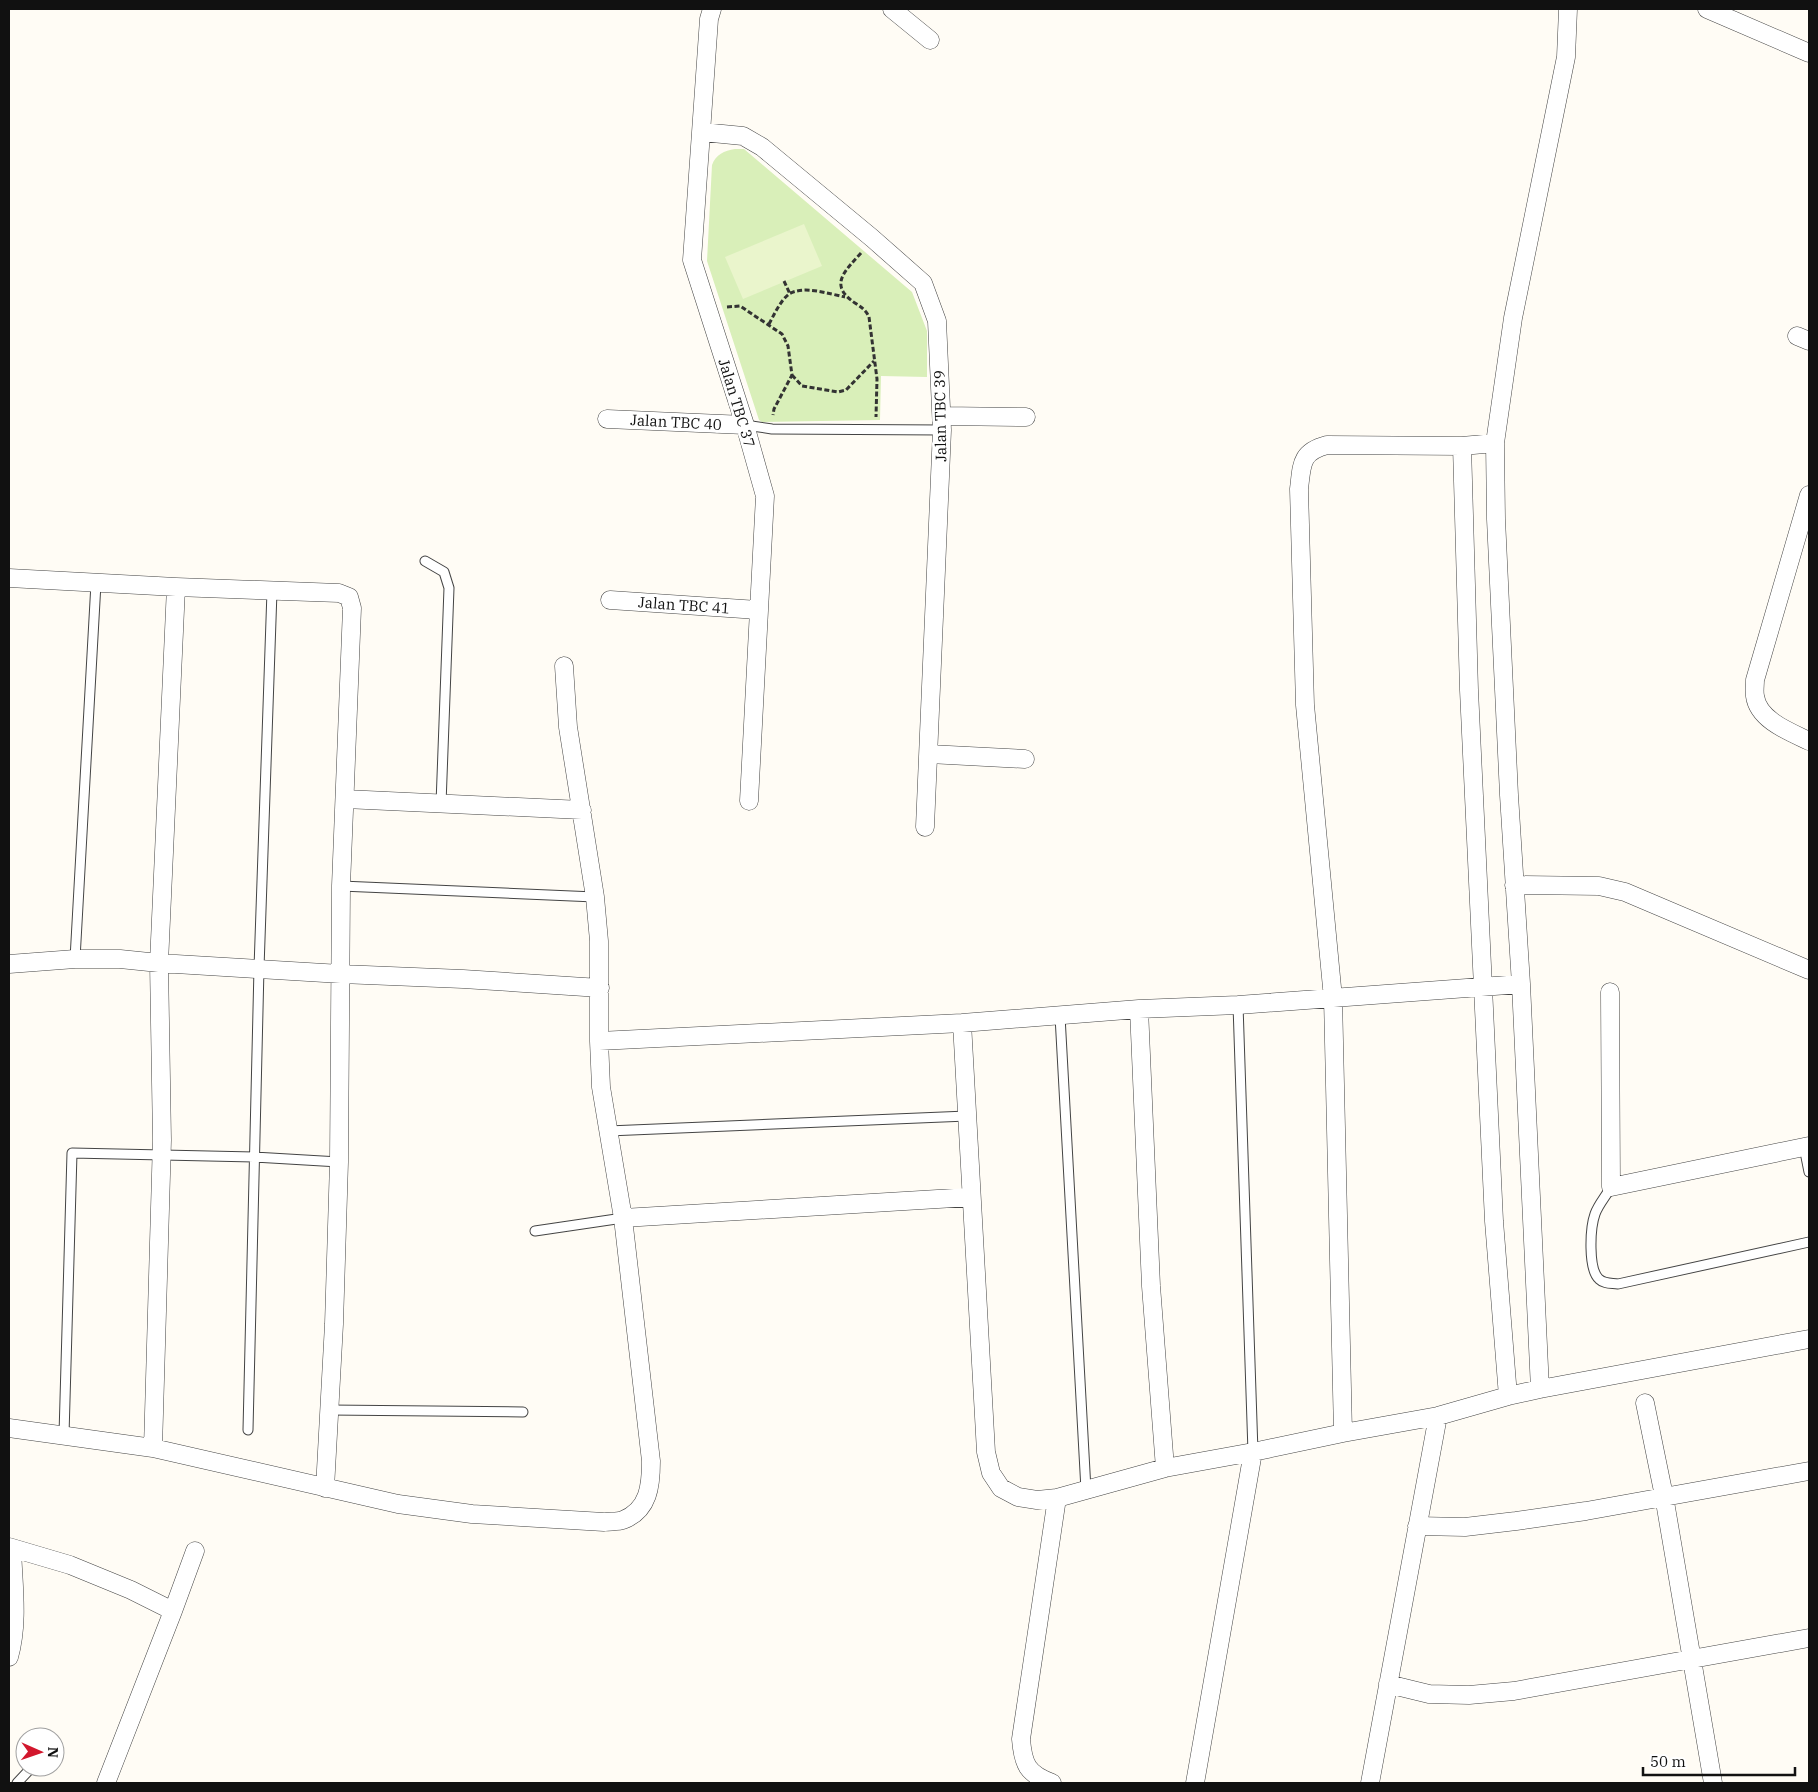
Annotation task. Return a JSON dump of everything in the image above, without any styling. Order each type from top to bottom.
[{"type":"street","name":"Jalan TBC 37","points":[[712,9],[709,19],[692,260],[745,425],[765,496],[749,801]]},
{"type":"street","points":[[892,9],[930,40]]},
{"type":"street","points":[[1540,1389],[1521,984],[1501,628],[1495,443],[1513,318],[1566,57],[1568,9]]},
{"type":"street","points":[[1707,9],[1809,53]]},
{"type":"street","name":"Jalan TBC 39","points":[[702,132],[743,136],[762,147],[923,283],[937,321],[943,423],[929,754],[924,827]]},
{"type":"street","points":[[943,423],[1026,417]]},
{"type":"street","name":"Jalan TBC 40","points":[[607,419],[745,425]]},
{"type":"street","points":[[1343,1432],[1332,998],[1305,705],[1299,489],[1301,472],[1305,457],[1313,449],[1326,445],[1462,446],[1495,443]]},
{"type":"street","points":[[1462,446],[1469,690],[1494,1221],[1508,1396]]},
{"type":"street","points":[[1809,495],[1755,680],[1755,697],[1762,711],[1772,722],[1809,741]]},
{"type":"street","points":[[9,578],[176,587],[339,592],[349,597],[352,608],[341,886],[339,1162],[325,1488]]},
{"type":"street","points":[[153,1448],[162,1155],[159,963],[176,587]]},
{"type":"street","name":"Jalan TBC 41","points":[[610,600],[758,610]]},
{"type":"street","points":[[9,1428],[153,1448],[398,1504],[472,1514],[604,1522],[623,1520],[639,1511],[647,1498],[651,1482],[652,1461],[623,1218],[601,1088],[599,1041],[600,988],[595,896],[568,727],[564,666]]},
{"type":"street","points":[[929,754],[1025,759]]},
{"type":"street","points":[[344,799],[582,810]]},
{"type":"street","points":[[1514,885],[1599,886],[1624,892],[1809,970]]},
{"type":"street","points":[[9,964],[120,958],[159,963],[600,988]]},
{"type":"street","points":[[599,1041],[962,1023],[1139,1009],[1238,1005],[1521,984]]},
{"type":"street","points":[[1610,992],[1611,1188],[1807,1146]]},
{"type":"street","points":[[1139,1009],[1151,1286],[1165,1468]]},
{"type":"street","points":[[962,1023],[986,1452],[990,1473],[1001,1488],[1018,1497],[1038,1500],[1057,1498],[1165,1468],[1253,1452],[1343,1432],[1438,1416],[1540,1389],[1809,1339]]},
{"type":"street","points":[[623,1218],[971,1197]]},
{"type":"street","points":[[1645,1404],[1664,1496],[1713,1783]]},
{"type":"street","points":[[1370,1783],[1438,1416]]},
{"type":"street","points":[[1195,1783],[1253,1452]]},
{"type":"street","points":[[1417,1526],[1465,1527],[1516,1521],[1586,1511],[1809,1471]]},
{"type":"street","points":[[1052,1783],[1031,1773],[1023,1758],[1021,1739],[1057,1498]]},
{"type":"street","points":[[9,1657],[13,1643],[14,1628],[10,1547],[70,1565],[131,1590],[173,1611]]},
{"type":"street","points":[[106,1783],[195,1551]]},
{"type":"street","points":[[1388,1684],[1429,1694],[1478,1694],[1514,1691],[1809,1638]]},
{"type":"lane","points":[[745,425],[772,429],[876,430],[943,423]]},
{"type":"lane","points":[[425,561],[444,572],[449,588],[441,804]]},
{"type":"lane","points":[[75,959],[96,583]]},
{"type":"lane","points":[[248,1430],[259,968],[272,590]]},
{"type":"lane","points":[[341,886],[595,896]]},
{"type":"lane","points":[[1238,1005],[1253,1452]]},
{"type":"lane","points":[[1060,1016],[1086,1490]]},
{"type":"lane","points":[[608,1131],[967,1116]]},
{"type":"lane","points":[[1807,1146],[1809,1172]]},
{"type":"lane","points":[[64,1435],[72,1153],[254,1157],[339,1162]]},
{"type":"lane","points":[[1611,1188],[1595,1212],[1591,1231],[1591,1250],[1596,1274],[1605,1283],[1618,1284],[1809,1242]]},
{"type":"lane","points":[[535,1230],[623,1218]]},
{"type":"lane","points":[[329,1410],[522,1412]]},
{"type":"path","points":[[846,297],[841,286],[843,274],[872,238]]},
{"type":"path","points":[[784,281],[790,294]]},
{"type":"path","points":[[769,324],[779,306],[790,294],[803,290],[846,297],[867,313],[877,378],[876,430]]},
{"type":"path","points":[[709,313],[728,307],[740,306],[782,334],[788,346],[792,375],[802,386],[838,392],[846,390],[874,361]]},
{"type":"path","points":[[772,429],[774,410],[792,375]]},
{"type":"green space","points":[[735,149],[744,149],[912,292],[927,331],[927,377],[881,376],[880,420],[762,422],[759,420],[707,261],[712,165],[721,154]]},
{"type":"green space","points":[[804,224],[822,266],[743,299],[725,257]]}]
